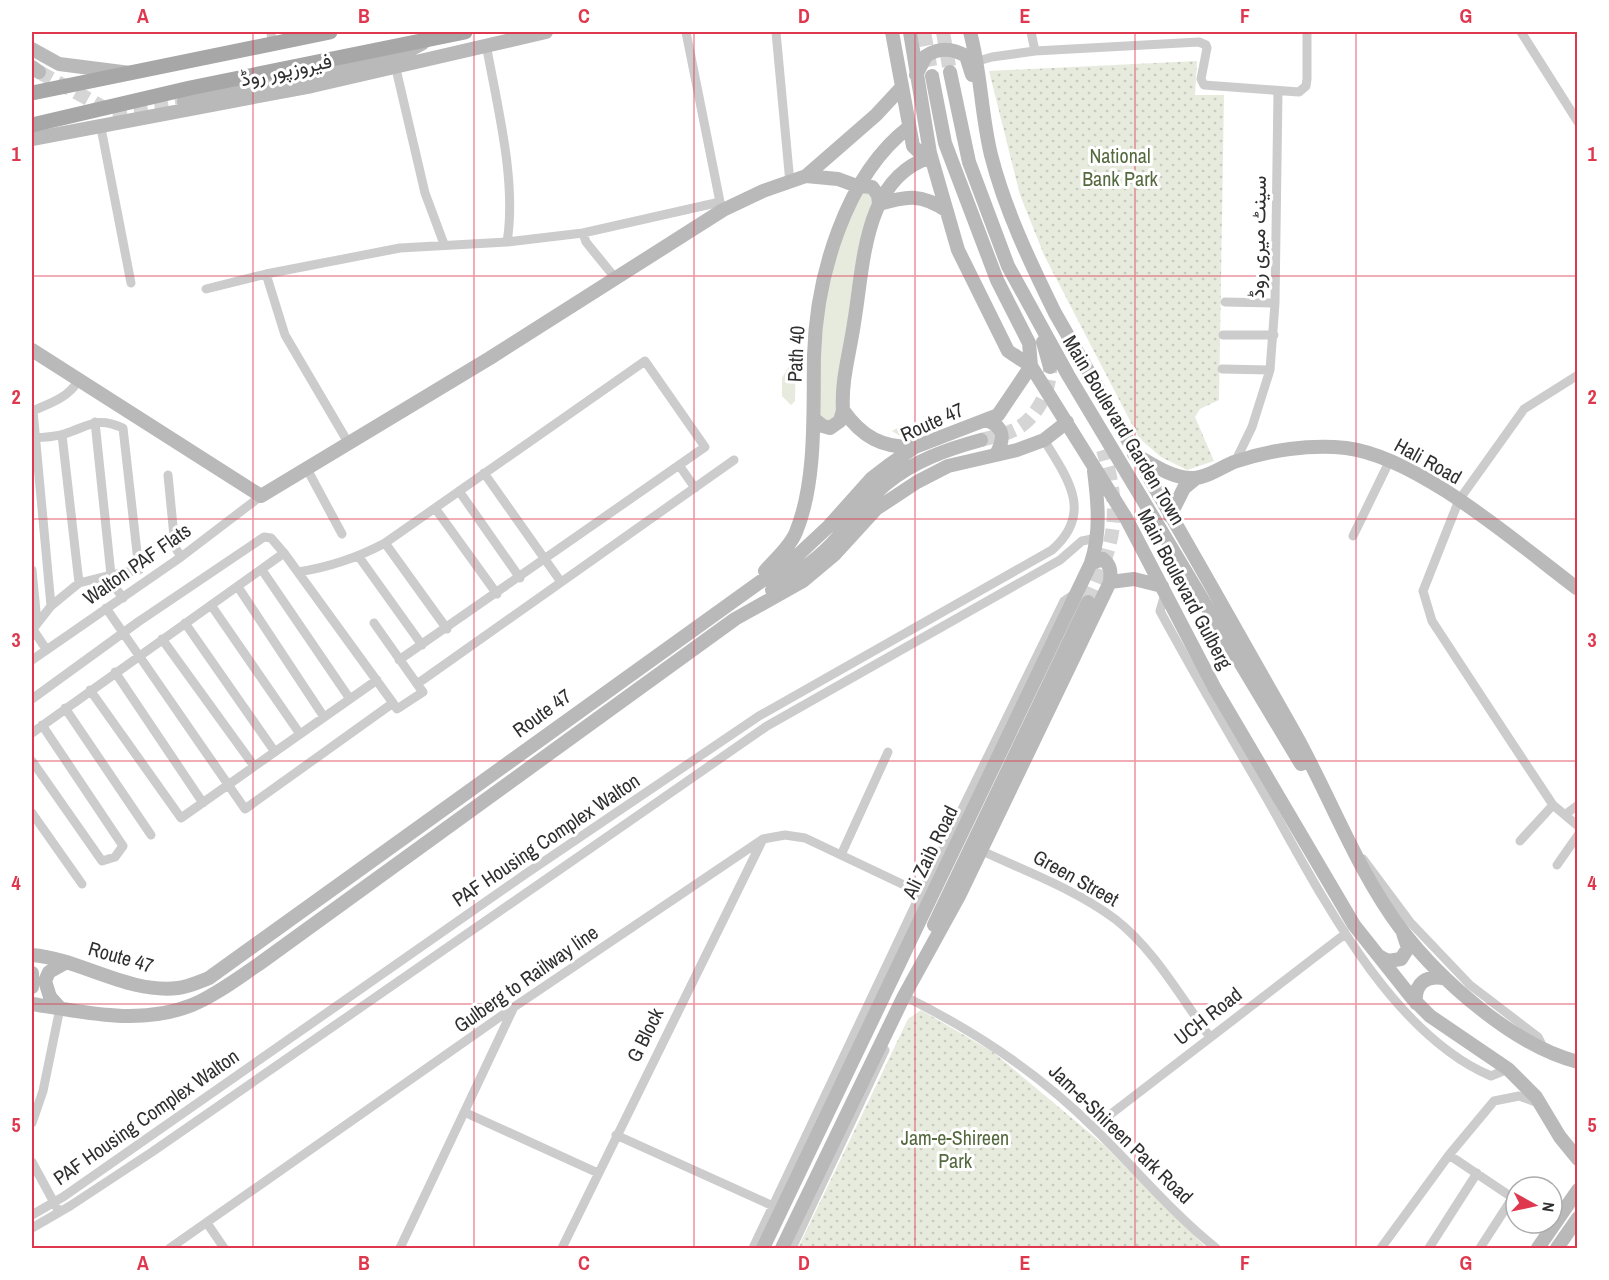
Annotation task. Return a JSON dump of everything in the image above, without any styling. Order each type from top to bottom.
[{"type":"main road","name":"فیروزپور روڈ","points":[[32,93],[132,74],[272,38],[330,32]]},
{"type":"main road","name":"فیروزپور روڈ","points":[[32,125],[190,88],[465,32]]},
{"type":"main road","name":"فیروزپور روڈ","points":[[32,139],[101,128],[396,69],[427,57],[546,32]]},
{"type":"main road","points":[[892,32],[908,122],[917,152],[931,155]]},
{"type":"main road","name":"Main Boulevard Gulberg","points":[[910,32],[931,155],[958,250],[1008,351],[1031,366],[1126,518],[1214,687],[1283,808],[1354,925],[1416,1003],[1443,1026],[1508,1069],[1541,1103],[1560,1137],[1578,1159]]},
{"type":"main road","name":"Main Boulevard Gulberg","points":[[970,32],[978,61],[982,101],[997,176],[1027,254],[1055,313],[1295,734],[1335,816],[1355,851],[1401,928],[1446,979],[1505,1025],[1550,1052],[1578,1062]]},
{"type":"main road","points":[[184,102],[325,74],[402,54],[428,40]]},
{"type":"main road","points":[[32,49],[59,64],[107,68],[132,74]]},
{"type":"main road","points":[[916,75],[926,56],[934,51],[952,50],[966,56],[982,101]]},
{"type":"main road","points":[[325,74],[344,73],[427,57]]},
{"type":"main road","name":"Main Boulevard Garden Town","points":[[950,72],[975,180],[1008,266],[1068,375],[1284,736],[1335,816]]},
{"type":"main road","name":"Main Boulevard Garden Town","points":[[932,76],[945,143],[997,280],[1029,343],[1031,366]]},
{"type":"main road","points":[[32,350],[261,496],[616,279],[721,206],[806,176],[876,115],[902,87]]},
{"type":"main road","points":[[876,115],[908,122]]},
{"type":"main road","name":"Path 40","points":[[747,590],[796,533],[804,504],[814,419],[814,355],[820,297],[836,242],[857,186],[908,122]]},
{"type":"main road","points":[[814,419],[823,426],[834,426],[840,421],[861,268],[868,234],[879,204],[907,167],[931,155]]},
{"type":"main road","points":[[806,176],[838,179],[857,186],[872,187],[878,195],[879,204]]},
{"type":"main road","points":[[879,204],[895,197],[920,198],[947,211]]},
{"type":"main road","points":[[1037,320],[1050,367]]},
{"type":"main road","name":"Route 47","points":[[32,955],[67,962],[150,986],[178,988],[209,978],[810,545],[872,478],[915,447],[985,420],[1004,409],[1031,366]]},
{"type":"main road","points":[[1068,375],[1103,450]]},
{"type":"main road","points":[[843,410],[869,438],[899,448],[915,447]]},
{"type":"main road","points":[[985,420],[994,423],[1002,432],[1003,440],[996,454]]},
{"type":"main road","name":"Route 47","points":[[32,1004],[131,1017],[168,1012],[192,1005],[216,992],[259,964],[735,619],[803,581],[844,546],[876,509],[917,482],[948,466],[1017,450],[1044,440],[1067,422]]},
{"type":"main road","points":[[735,619],[814,559],[888,483],[912,466],[948,448],[981,440]]},
{"type":"main road","name":"Hali Road","points":[[1195,479],[1235,462],[1312,447],[1347,448],[1390,460],[1459,500],[1578,589]]},
{"type":"main road","points":[[1134,454],[1177,476],[1195,479]]},
{"type":"main road","name":"Ali Zaib Road","points":[[763,1248],[1091,563],[1097,538],[1093,466]]},
{"type":"main road","points":[[1170,516],[1184,488],[1195,479]]},
{"type":"main road","points":[[782,1248],[904,996],[959,896],[1110,582],[1111,568],[1108,563],[1103,559],[1091,563]]},
{"type":"main road","points":[[1110,582],[1134,579],[1164,590]]},
{"type":"main road","points":[[904,996],[951,884],[1088,602]]},
{"type":"main road","points":[[1377,955],[1395,961],[1405,954],[1407,941],[1401,928]]},
{"type":"main road","points":[[60,1008],[46,990],[45,981],[49,972],[67,962]]},
{"type":"main road","points":[[32,973],[32,987]]},
{"type":"main road","points":[[1416,1003],[1415,992],[1421,982],[1431,977],[1446,979]]},
{"type":"main road","points":[[1564,1208],[1578,1190]]},
{"type":"main road","points":[[1557,1248],[1578,1218]]},
{"type":"street","points":[[206,289],[266,274],[400,248],[507,242],[583,233],[721,206],[686,32]]},
{"type":"street","points":[[776,32],[790,183]]},
{"type":"street","points":[[1031,32],[1035,51]]},
{"type":"street","points":[[978,61],[1035,51],[1198,42],[1206,45],[1207,48],[1201,79],[1204,85],[1299,92],[1306,86],[1307,32]]},
{"type":"street","points":[[1521,32],[1578,122]]},
{"type":"street","points":[[486,44],[512,209],[507,242]]},
{"type":"street","points":[[396,69],[424,193],[444,244]]},
{"type":"street","name":"سینٹ میری روڈ","points":[[1235,462],[1252,427],[1270,370],[1275,303],[1278,91]]},
{"type":"street","points":[[101,128],[131,283]]},
{"type":"street","points":[[583,233],[586,242],[616,279]]},
{"type":"street","points":[[266,274],[285,335],[349,444]]},
{"type":"street","points":[[1225,302],[1275,303]]},
{"type":"street","points":[[1223,335],[1274,335]]},
{"type":"street","points":[[298,572],[325,568],[359,556],[385,543],[645,361],[705,447],[447,629],[399,660]]},
{"type":"street","points":[[1222,369],[1270,370]]},
{"type":"street","points":[[1578,375],[1524,409],[1459,500],[1423,591],[1432,621],[1553,805],[1578,826]]},
{"type":"street","points":[[51,606],[32,411],[59,399],[74,388],[78,381]]},
{"type":"street","points":[[34,626],[51,606],[79,583],[139,570],[123,428],[106,421],[95,422],[62,435],[35,438]]},
{"type":"street","points":[[95,422],[112,583],[123,598]]},
{"type":"street","points":[[62,435],[79,583]]},
{"type":"street","name":"PAF Housing Complex Walton","points":[[32,1215],[54,1202],[524,875],[759,716],[1052,550],[1072,528],[1074,505],[1069,483],[1044,440]]},
{"type":"street","points":[[417,684],[734,460]]},
{"type":"street","points":[[1353,536],[1390,460]]},
{"type":"street","points":[[679,465],[695,488]]},
{"type":"street","points":[[307,469],[342,534]]},
{"type":"street","points":[[484,473],[561,582]]},
{"type":"street","points":[[168,475],[175,547],[181,557]]},
{"type":"street","points":[[459,491],[520,578]]},
{"type":"street","name":"Walton PAF Flats","points":[[32,660],[181,557],[261,496]]},
{"type":"street","points":[[435,508],[497,594]]},
{"type":"street","points":[[32,699],[258,539],[271,538],[397,709],[423,692],[374,623]]},
{"type":"street","name":"PAF Housing Complex Walton","points":[[32,1228],[152,1152],[767,726],[1060,560],[1082,541],[1097,538]]},
{"type":"street","points":[[385,543],[447,629]]},
{"type":"street","points":[[32,733],[138,655],[284,554]]},
{"type":"street","points":[[359,556],[422,645]]},
{"type":"street","points":[[32,570],[34,626],[46,649]]},
{"type":"street","points":[[262,570],[350,699]]},
{"type":"street","points":[[238,587],[324,717]]},
{"type":"street","points":[[1164,590],[1160,612],[1345,934],[1381,985],[1416,1022],[1446,1048],[1491,1076],[1508,1069]]},
{"type":"street","points":[[753,1248],[921,893],[1064,601],[1076,593]]},
{"type":"street","points":[[211,606],[300,734]]},
{"type":"street","points":[[106,608],[245,809],[393,703]]},
{"type":"street","points":[[185,623],[274,752]]},
{"type":"street","points":[[162,639],[254,766]]},
{"type":"street","points":[[115,672],[203,803]]},
{"type":"street","points":[[90,690],[179,817],[183,818],[377,680]]},
{"type":"street","points":[[64,708],[152,835]]},
{"type":"street","points":[[32,761],[102,861],[115,857],[123,846],[42,725]]},
{"type":"street","points":[[841,855],[888,752]]},
{"type":"street","points":[[1520,841],[1553,805]]},
{"type":"street","points":[[1566,814],[1578,805]]},
{"type":"street","points":[[32,813],[82,884]]},
{"type":"street","points":[[1557,865],[1578,834]]},
{"type":"street","name":"Gulberg to Railway line","points":[[170,1248],[514,1007],[763,839],[785,835],[805,838],[921,893]]},
{"type":"street","name":"G Block","points":[[562,1248],[763,839]]},
{"type":"street","name":"Green Street","points":[[980,850],[1077,895],[1115,919],[1145,950],[1210,1037]]},
{"type":"street","points":[[1355,851],[1375,873],[1410,922],[1470,985],[1539,1037],[1550,1052]]},
{"type":"street","name":"UCH Road","points":[[1094,1128],[1345,934]]},
{"type":"street","points":[[792,1248],[899,1020],[904,996]]},
{"type":"street","name":"Jam-e-Shireen Park Road","points":[[904,996],[947,1017],[1019,1062],[1094,1128],[1190,1227],[1216,1248]]},
{"type":"street","points":[[400,1248],[514,1007]]},
{"type":"street","points":[[32,1123],[44,1091],[60,1008]]},
{"type":"street","points":[[1381,1248],[1449,1155],[1494,1101],[1519,1096],[1541,1103]]},
{"type":"street","points":[[464,1112],[598,1173]]},
{"type":"street","points":[[616,1135],[773,1206]]},
{"type":"street","points":[[1449,1155],[1504,1191]]},
{"type":"street","points":[[32,1162],[59,1213]]},
{"type":"street","points":[[1428,1248],[1477,1173]]},
{"type":"street","points":[[1480,1248],[1504,1213]]},
{"type":"street","points":[[207,1223],[224,1248]]},
{"type":"green space","name":"National Bank Park","points":[[1197,61],[1195,95],[1224,95],[1219,400],[1200,409],[1195,417],[1214,461],[1187,470],[1161,457],[1139,438],[1044,255],[1020,195],[989,71]]},
{"type":"green space","points":[[857,186],[876,190],[834,426],[814,411],[817,322]]},
{"type":"green space","points":[[793,359],[796,360],[795,401],[791,405],[782,396],[782,378]]},
{"type":"green space","points":[[904,424],[917,427],[920,432],[905,439],[892,431]]},
{"type":"green space","name":"Jam-e-Shireen Park","points":[[921,1010],[993,1052],[1104,1145],[1207,1248],[798,1248],[908,1019]]},
{"type":"tunnel","points":[[924,32],[932,76]]},
{"type":"tunnel","points":[[943,32],[950,72]]},
{"type":"tunnel","points":[[39,72],[110,111],[125,112],[184,102]]},
{"type":"tunnel","points":[[981,440],[1010,432],[1029,419],[1045,394],[1050,367]]},
{"type":"tunnel","points":[[1088,602],[1104,562],[1113,528],[1113,493],[1103,450]]}]
